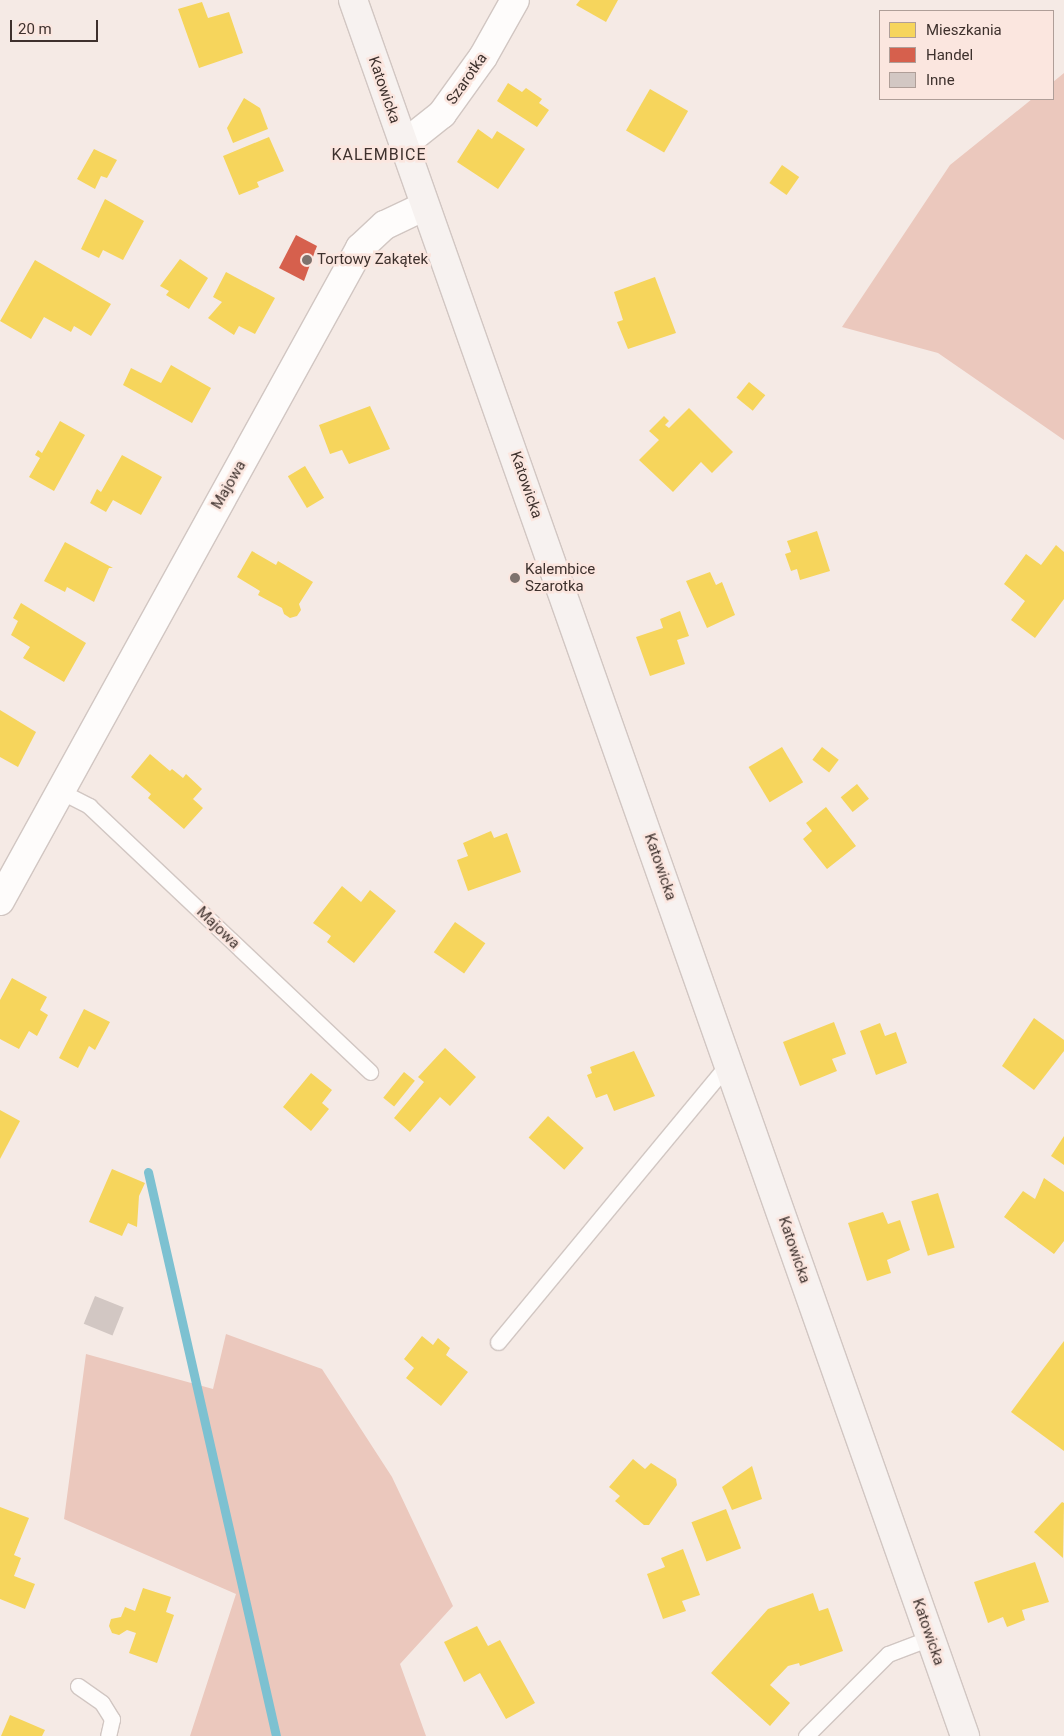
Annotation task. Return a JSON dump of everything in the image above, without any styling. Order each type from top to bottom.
[{"type":"main road","name":"Katowicka","points":[[352,0],[729,1063],[965,1736]]},
{"type":"street","name":"Szarotka","points":[[402,145],[442,114],[483,57],[515,0]]},
{"type":"street","name":"Majowa","points":[[0,901],[360,248],[384,225],[425,206]]},
{"type":"lane","name":"Majowa","points":[[60,791],[90,806],[370,1072]]},
{"type":"lane","points":[[498,1342],[729,1063]]},
{"type":"lane","points":[[806,1736],[888,1654],[930,1638]]},
{"type":"lane","points":[[78,1686],[102,1703],[112,1719],[108,1736]]},
{"type":"shaded area","points":[[1064,73],[1064,440],[938,353],[842,327],[950,165],[1031,100],[1054,100],[1054,81]]},
{"type":"shaded area","points":[[226,1334],[322,1369],[392,1477],[453,1606],[400,1664],[426,1736],[190,1736],[236,1594],[64,1519],[86,1354],[213,1389]]},
{"type":"building: Mieszkania","points":[[580,0],[618,0],[606,22],[576,5]]},
{"type":"building: Mieszkania","points":[[202,2],[208,18],[229,12],[243,53],[199,68],[178,9]]},
{"type":"building: Mieszkania","points":[[508,83],[522,92],[526,88],[542,99],[539,103],[549,110],[537,127],[497,101]]},
{"type":"building: Mieszkania","points":[[650,89],[688,111],[664,153],[626,131]]},
{"type":"building: Mieszkania","points":[[244,98],[260,108],[268,129],[233,143],[227,128]]},
{"type":"building: Mieszkania","points":[[478,129],[492,139],[497,131],[525,149],[498,189],[457,162]]},
{"type":"building: Mieszkania","points":[[269,137],[284,171],[257,182],[259,187],[239,195],[223,156]]},
{"type":"building: Mieszkania","points":[[94,149],[117,160],[107,178],[101,176],[95,189],[77,179]]},
{"type":"building: Mieszkania","points":[[782,165],[799,177],[787,195],[769,183]]},
{"type":"building: Mieszkania","points":[[105,199],[144,221],[123,260],[103,250],[99,258],[81,249]]},
{"type":"building: Mieszkania","points":[[180,259],[208,278],[189,309],[166,295],[169,291],[160,286]]},
{"type":"building: Mieszkania","points":[[35,260],[111,304],[91,336],[74,326],[71,332],[44,317],[31,339],[0,321]]},
{"type":"building: Mieszkania","points":[[226,272],[275,298],[255,334],[239,326],[234,335],[208,318],[222,302],[213,297]]},
{"type":"building: Mieszkania","points":[[655,277],[676,333],[628,349],[617,322],[623,320],[614,292]]},
{"type":"building: Mieszkania","points":[[171,365],[211,388],[192,423],[123,385],[131,368],[161,383]]},
{"type":"building: Mieszkania","points":[[749,382],[765,395],[753,411],[736,398]]},
{"type":"building: Mieszkania","points":[[370,406],[390,449],[349,464],[342,450],[330,454],[319,425]]},
{"type":"building: Mieszkania","points":[[689,408],[733,452],[712,473],[701,462],[673,492],[639,460],[659,440],[649,431],[664,416],[669,421],[665,425],[669,428]]},
{"type":"building: Mieszkania","points":[[60,421],[85,435],[54,491],[29,477],[40,458],[35,455],[38,450],[42,453]]},
{"type":"building: Mieszkania","points":[[122,455],[162,477],[141,515],[113,500],[106,512],[90,503],[97,489],[101,492]]},
{"type":"building: Mieszkania","points":[[305,466],[324,498],[307,508],[288,476]]},
{"type":"building: Mieszkania","points":[[817,531],[830,571],[800,580],[797,569],[791,571],[785,554],[791,552],[787,541]]},
{"type":"building: Mieszkania","points":[[65,542],[113,568],[109,568],[94,602],[67,587],[65,592],[44,581]]},
{"type":"building: Mieszkania","points":[[1056,545],[1064,552],[1064,599],[1035,638],[1011,620],[1025,601],[1004,584],[1026,554],[1041,565]]},
{"type":"building: Mieszkania","points":[[252,551],[276,565],[278,561],[313,582],[299,604],[301,610],[297,616],[290,618],[284,614],[282,608],[258,595],[260,591],[237,577]]},
{"type":"building: Mieszkania","points":[[710,572],[716,585],[722,582],[735,615],[707,628],[686,581]]},
{"type":"building: Mieszkania","points":[[21,603],[86,643],[64,682],[23,658],[30,647],[11,635],[18,621],[13,618]]},
{"type":"building: Mieszkania","points":[[680,611],[689,636],[677,640],[685,664],[650,676],[636,637],[663,628],[660,619]]},
{"type":"building: Mieszkania","points":[[0,710],[36,732],[18,767],[0,757]]},
{"type":"building: Mieszkania","points":[[782,747],[803,782],[770,802],[749,767]]},
{"type":"building: Mieszkania","points":[[822,747],[839,760],[829,772],[812,760]]},
{"type":"building: Mieszkania","points":[[150,754],[170,771],[172,769],[183,778],[186,774],[202,789],[193,799],[203,808],[184,829],[148,798],[151,794],[131,777]]},
{"type":"building: Mieszkania","points":[[857,784],[869,799],[853,812],[841,797]]},
{"type":"building: Mieszkania","points":[[826,807],[856,846],[827,869],[803,839],[812,831],[806,823]]},
{"type":"building: Mieszkania","points":[[491,831],[494,838],[507,833],[521,872],[468,891],[457,860],[468,856],[463,843]]},
{"type":"building: Mieszkania","points":[[342,886],[361,902],[370,890],[396,911],[354,963],[327,942],[331,936],[313,923]]},
{"type":"building: Mieszkania","points":[[455,922],[485,943],[464,974],[434,952]]},
{"type":"building: Mieszkania","points":[[12,978],[47,997],[40,1010],[48,1015],[37,1036],[29,1031],[19,1049],[0,1039],[0,1000]]},
{"type":"building: Mieszkania","points":[[84,1009],[110,1022],[95,1050],[89,1046],[78,1068],[59,1058]]},
{"type":"building: Mieszkania","points":[[1034,1018],[1064,1040],[1064,1051],[1034,1090],[1002,1066]]},
{"type":"building: Mieszkania","points":[[834,1022],[846,1054],[832,1059],[837,1071],[800,1086],[783,1042]]},
{"type":"building: Mieszkania","points":[[880,1023],[885,1036],[896,1032],[907,1063],[876,1075],[860,1031]]},
{"type":"building: Mieszkania","points":[[445,1048],[476,1077],[450,1106],[440,1097],[410,1132],[394,1118],[424,1082],[418,1077]]},
{"type":"building: Mieszkania","points":[[634,1051],[655,1096],[614,1111],[607,1094],[596,1098],[587,1075],[592,1073],[590,1067]]},
{"type":"building: Mieszkania","points":[[404,1072],[415,1081],[394,1106],[383,1098]]},
{"type":"building: Mieszkania","points":[[311,1073],[332,1090],[322,1103],[329,1109],[311,1131],[283,1107]]},
{"type":"building: Mieszkania","points":[[0,1110],[20,1121],[0,1159]]},
{"type":"building: Mieszkania","points":[[548,1116],[584,1148],[564,1170],[529,1138]]},
{"type":"building: Mieszkania","points":[[1064,1136],[1064,1165],[1051,1156]]},
{"type":"building: Mieszkania","points":[[112,1169],[145,1183],[139,1196],[137,1227],[128,1223],[122,1236],[89,1222]]},
{"type":"building: Mieszkania","points":[[1044,1178],[1064,1192],[1064,1241],[1054,1254],[1004,1217],[1023,1191],[1035,1199]]},
{"type":"building: Mieszkania","points":[[938,1193],[955,1248],[928,1256],[911,1201]]},
{"type":"building: Mieszkania","points":[[883,1212],[888,1224],[900,1220],[910,1250],[887,1260],[891,1273],[867,1281],[848,1223]]},
{"type":"building: Mieszkania","points":[[422,1336],[433,1345],[438,1338],[450,1348],[446,1355],[468,1372],[441,1406],[406,1378],[414,1368],[404,1359]]},
{"type":"building: Mieszkania","points":[[1064,1341],[1064,1451],[1011,1412]]},
{"type":"building: Mieszkania","points":[[633,1459],[645,1469],[651,1463],[676,1479],[677,1485],[649,1525],[644,1525],[615,1501],[620,1496],[609,1487]]},
{"type":"building: Mieszkania","points":[[752,1466],[762,1499],[732,1510],[722,1487]]},
{"type":"building: Mieszkania","points":[[1062,1502],[1064,1503],[1063,1558],[1034,1532]]},
{"type":"building: Mieszkania","points":[[0,1507],[29,1518],[14,1555],[21,1558],[14,1576],[35,1584],[25,1609],[0,1599]]},
{"type":"building: Mieszkania","points":[[726,1509],[741,1548],[707,1561],[691,1522]]},
{"type":"building: Mieszkania","points":[[683,1549],[700,1595],[682,1601],[686,1611],[663,1619],[647,1574],[665,1567],[661,1558]]},
{"type":"building: Mieszkania","points":[[1035,1562],[1049,1602],[1022,1610],[1025,1620],[1007,1627],[1003,1617],[988,1623],[974,1582]]},
{"type":"building: Mieszkania","points":[[143,1588],[171,1597],[166,1612],[174,1615],[157,1663],[129,1653],[136,1633],[127,1630],[119,1635],[112,1633],[109,1626],[111,1619],[121,1617],[125,1607],[135,1611]]},
{"type":"building: Mieszkania","points":[[813,1593],[819,1611],[828,1608],[843,1651],[800,1666],[799,1663],[788,1666],[770,1685],[790,1703],[770,1726],[711,1673],[768,1609]]},
{"type":"building: Mieszkania","points":[[477,1626],[488,1646],[500,1640],[535,1703],[506,1719],[480,1673],[464,1682],[444,1642]]},
{"type":"building: Mieszkania","points":[[10,1715],[45,1730],[42,1736],[1,1736]]},
{"type":"building: Handel","points":[[296,235],[317,246],[304,281],[279,268]]},
{"type":"building: Inne","points":[[95,1296],[124,1308],[113,1335],[84,1324]]},
{"type":"waterway","points":[[148,1172],[276,1736]]},
{"type":"place","name":"Tortowy Zakątek","points":[[307,260]]},
{"type":"place","name":"Kalembice Szarotka","points":[[515,578]]},
{"type":"district","name":"KALEMBICE","points":[[379,155]]}]
